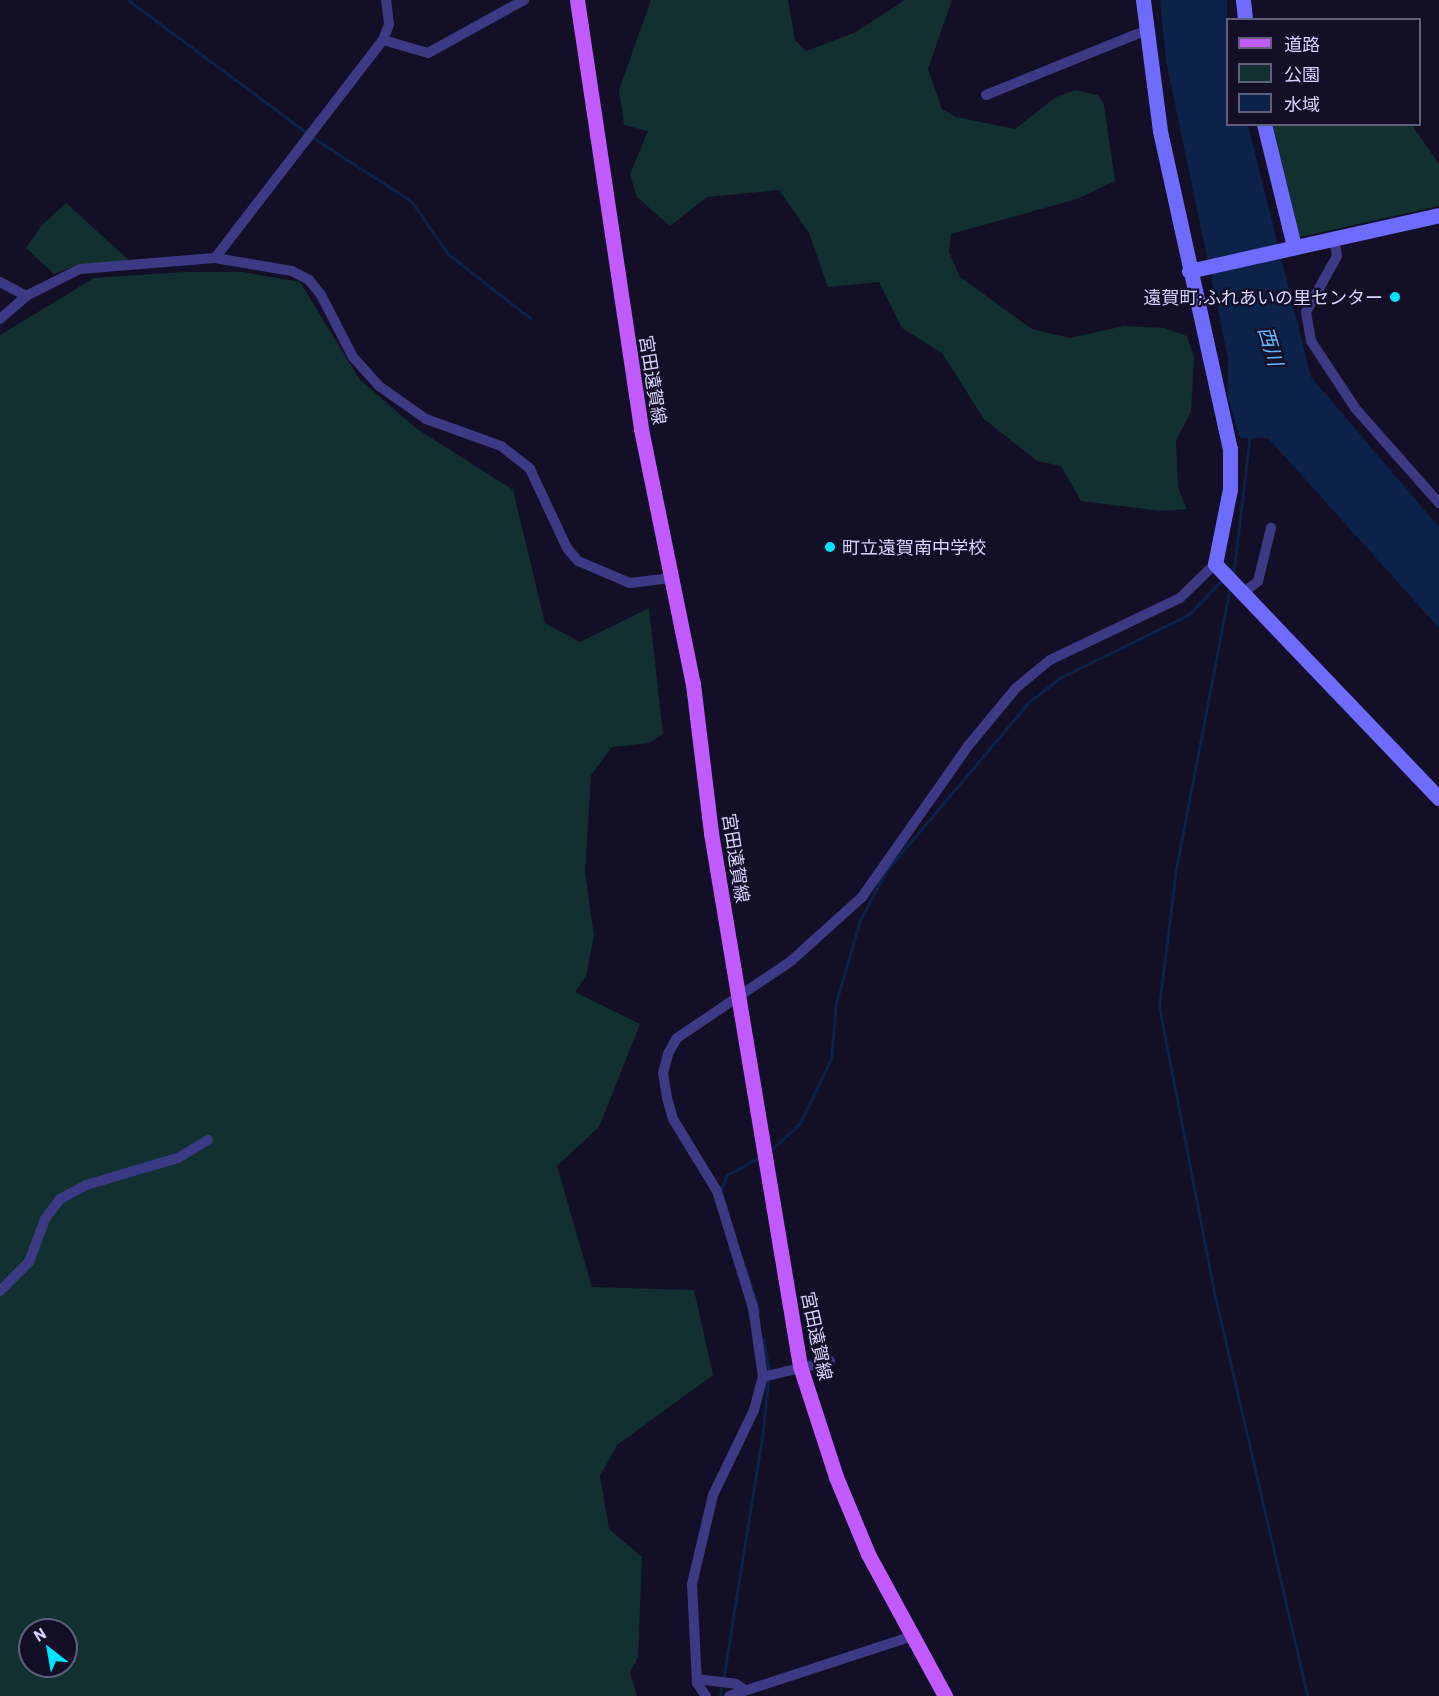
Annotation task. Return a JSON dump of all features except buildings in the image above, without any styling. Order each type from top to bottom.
[{"type":"main road","name":"宮田遠賀線","points":[[577,0],[641,429],[669,578],[693,684],[738,997],[800,1366],[836,1477],[910,1637],[945,1696]]},
{"type":"street","points":[[215,258],[383,40],[389,24],[386,0]]},
{"type":"street","points":[[383,40],[428,53],[524,0]]},
{"type":"street","points":[[706,1696],[697,1679],[692,1584],[713,1495],[754,1410],[762,1377],[753,1308],[717,1191],[673,1119],[663,1073],[677,1038],[791,961],[862,897],[968,746],[1016,688],[1050,660],[1180,598],[1215,564],[1230,489],[1230,449],[1160,131],[1143,0]]},
{"type":"street","points":[[1243,0],[1245,18]]},
{"type":"street","points":[[986,94],[1147,30]]},
{"type":"street","points":[[1264,126],[1294,246]]},
{"type":"street","points":[[1189,271],[1439,215]]},
{"type":"street","points":[[1334,239],[1336,256],[1306,312],[1311,341],[1355,408],[1439,503]]},
{"type":"street","points":[[0,319],[26,296],[80,268],[215,258],[292,271],[309,280],[321,295],[353,357],[379,386],[426,419],[501,446],[530,469],[567,548],[578,561],[630,583],[669,578]]},
{"type":"street","points":[[0,282],[26,296]]},
{"type":"street","points":[[1242,594],[1258,581],[1271,528]]},
{"type":"street","points":[[1215,564],[1439,798]]},
{"type":"street","points":[[0,1291],[29,1262],[45,1219],[60,1199],[86,1185],[167,1163],[208,1140]]},
{"type":"street","points":[[762,1377],[800,1366],[830,1361]]},
{"type":"street","points":[[729,1696],[910,1637]]},
{"type":"street","points":[[697,1679],[736,1684],[745,1690]]},
{"type":"green space","points":[[651,0],[788,0],[795,40],[806,51],[856,32],[905,0],[952,0],[928,69],[942,109],[956,117],[1015,129],[1056,97],[1075,90],[1098,95],[1104,105],[1115,181],[1077,199],[951,234],[949,252],[960,277],[1032,329],[1070,338],[1124,326],[1165,328],[1187,336],[1194,357],[1191,412],[1176,440],[1178,488],[1187,509],[1162,511],[1081,501],[1061,466],[1037,461],[984,419],[942,353],[902,328],[879,282],[828,287],[809,233],[779,190],[707,197],[670,226],[637,197],[630,174],[648,131],[624,125],[619,90]]},
{"type":"green space","points":[[1272,126],[1413,126],[1439,164],[1439,206],[1300,237]]},
{"type":"green space","points":[[66,203],[130,261],[75,266],[54,274],[26,248],[41,226]]},
{"type":"green space","points":[[183,272],[243,272],[300,282],[360,380],[417,429],[513,490],[545,623],[580,642],[649,608],[663,734],[649,743],[612,747],[591,775],[585,872],[594,936],[586,976],[575,992],[640,1024],[599,1127],[557,1166],[592,1287],[694,1290],[713,1375],[617,1445],[600,1476],[609,1529],[642,1557],[638,1657],[630,1673],[637,1696],[0,1696],[0,335],[94,278]]},
{"type":"water","name":"西川","points":[[1160,0],[1227,0],[1226,126],[1248,126],[1311,377],[1439,527],[1439,628],[1268,438],[1240,438],[1228,397],[1228,358],[1166,61]]},
{"type":"waterway","points":[[128,0],[307,133]]},
{"type":"waterway","points":[[312,137],[411,201],[449,255],[530,318]]},
{"type":"waterway","points":[[1233,576],[1250,434]]},
{"type":"waterway","points":[[769,1152],[800,1123],[831,1059],[836,1002],[860,920],[886,871],[1029,702],[1061,677],[1188,615],[1223,579]]},
{"type":"waterway","points":[[1230,586],[1176,869],[1159,1006],[1214,1292],[1307,1696]]},
{"type":"waterway","points":[[721,1189],[727,1175],[760,1157]]},
{"type":"waterway","points":[[745,1267],[759,1312]]},
{"type":"waterway","points":[[723,1680],[763,1431],[769,1370],[763,1339]]},
{"type":"waterway","points":[[720,1696],[722,1686]]},
{"type":"place","name":"遠賀町;ふれあいの里センター","points":[[1395,297]]},
{"type":"place","name":"町立遠賀南中学校","points":[[830,547]]}]
